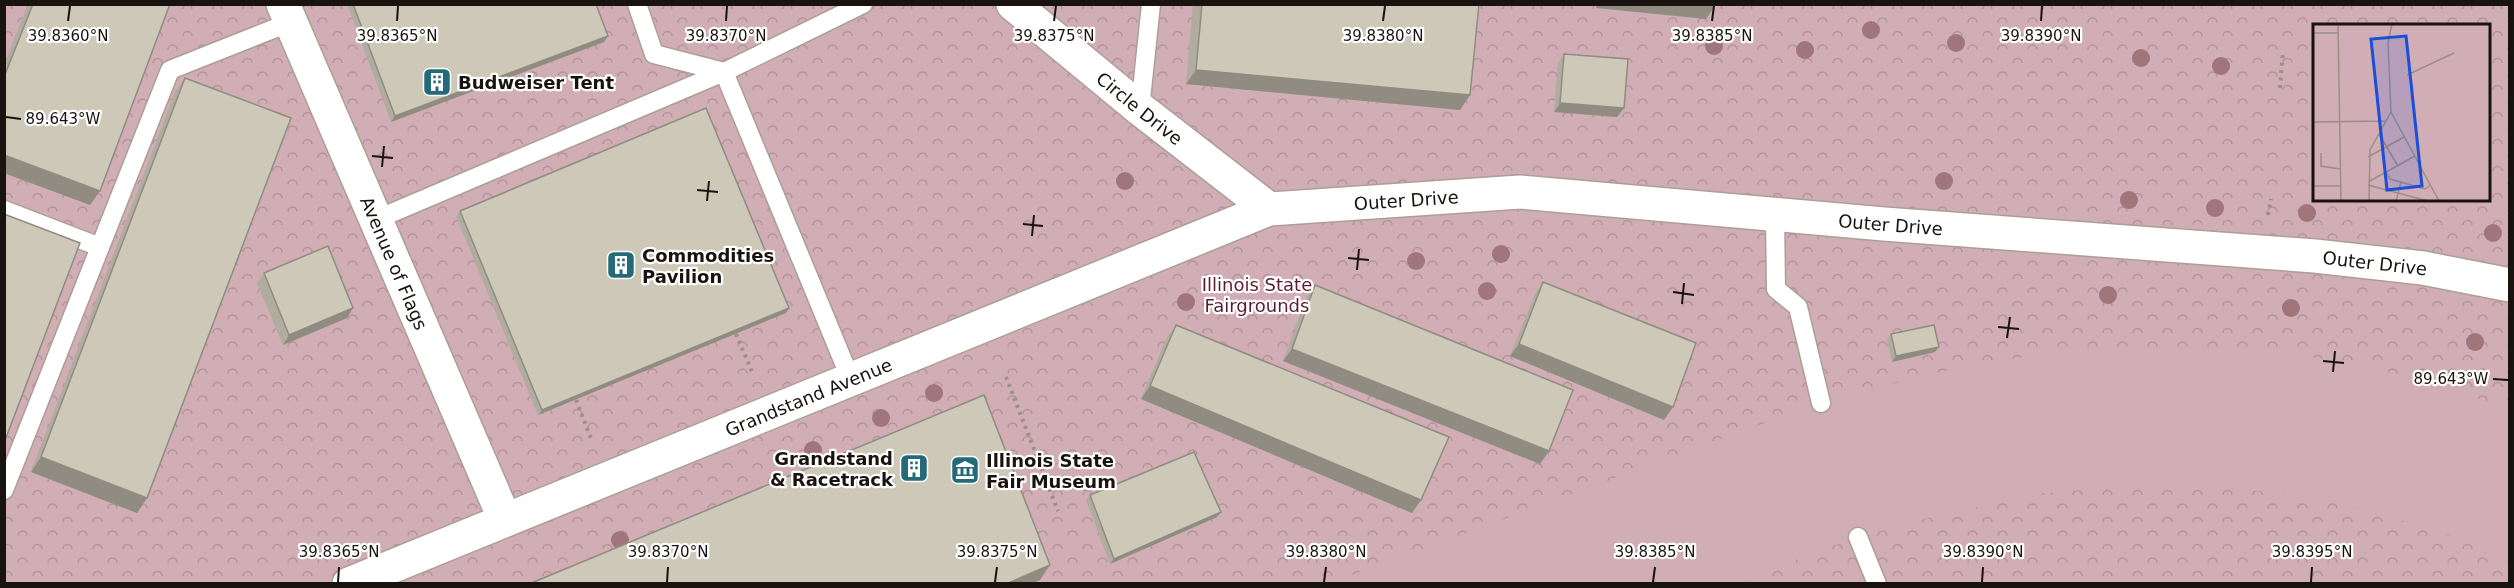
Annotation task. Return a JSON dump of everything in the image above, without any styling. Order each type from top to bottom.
[{"type":"street","name":"Circle Drive","points":[[1012,4],[1140,109],[1269,209]]},
{"type":"street","name":"Avenue of Flags","points":[[287,13],[505,520]]},
{"type":"street","name":"Outer Drive","points":[[1269,209],[1520,192],[2315,256],[2422,268],[2510,285]]},
{"type":"street","name":"Grandstand Avenue","points":[[349,584],[1269,209]]},
{"type":"lane","points":[[637,4],[654,54],[724,72]]},
{"type":"lane","points":[[375,220],[724,72],[863,4]]},
{"type":"lane","points":[[1140,109],[1150,4]]},
{"type":"lane","points":[[4,490],[170,70],[287,13]]},
{"type":"lane","points":[[724,72],[851,380]]},
{"type":"lane","points":[[4,210],[100,247]]},
{"type":"lane","points":[[1775,214],[1776,289],[1798,306],[1821,403]]},
{"type":"lane","points":[[1858,537],[1877,584]]},
{"type":"path","points":[[2280,88],[2283,51]]},
{"type":"path","points":[[736,334],[753,374]]},
{"type":"path","points":[[1006,377],[1058,511]]},
{"type":"path","points":[[576,400],[592,441]]},
{"type":"green space","name":"Illinois State Fairgrounds","points":[[5,5],[2509,5],[2509,583],[5,583]]},
{"type":"green space","points":[[2118,348],[2228,349],[2327,360],[2450,389],[2509,410],[2509,556],[2432,529],[2340,503],[2245,489],[2146,486],[2044,493],[1943,514],[1858,537],[1732,583],[1328,584],[1808,407],[1917,377],[1980,364],[2047,353]]},
{"type":"building","points":[[33,4],[170,4],[100,191],[4,155],[4,77]]},
{"type":"building","name":"Budweiser Tent","points":[[353,4],[596,4],[608,36],[395,116]]},
{"type":"building","points":[[1202,4],[1479,4],[1470,95],[1196,70]]},
{"type":"building","points":[[1564,54],[1628,59],[1624,108],[1560,103]]},
{"type":"building","points":[[185,78],[291,118],[147,498],[41,457]]},
{"type":"building","name":"Commodities Pavilion","points":[[706,108],[789,308],[542,410],[460,211]]},
{"type":"building","points":[[4,214],[80,243],[4,443]]},
{"type":"building","points":[[328,246],[353,308],[289,335],[264,273]]},
{"type":"building","points":[[1543,282],[1696,343],[1673,407],[1519,344]]},
{"type":"building","points":[[1315,285],[1573,390],[1549,451],[1292,349]]},
{"type":"building","points":[[1176,325],[1449,437],[1421,500],[1150,386]]},
{"type":"building","points":[[1934,325],[1939,347],[1896,356],[1891,334]]},
{"type":"building","name":"Grandstand & Racetrack","points":[[984,395],[1050,565],[1006,584],[529,584]]},
{"type":"building","points":[[1194,452],[1221,512],[1114,559],[1090,495]]},
{"type":"place","name":"Budweiser Tent","points":[[437,82]]},
{"type":"place","name":"Commodities Pavilion","points":[[621,265]]},
{"type":"place","name":"Grandstand & Racetrack","points":[[914,468]]},
{"type":"place","name":"Illinois State Fair Museum","points":[[965,470]]}]
